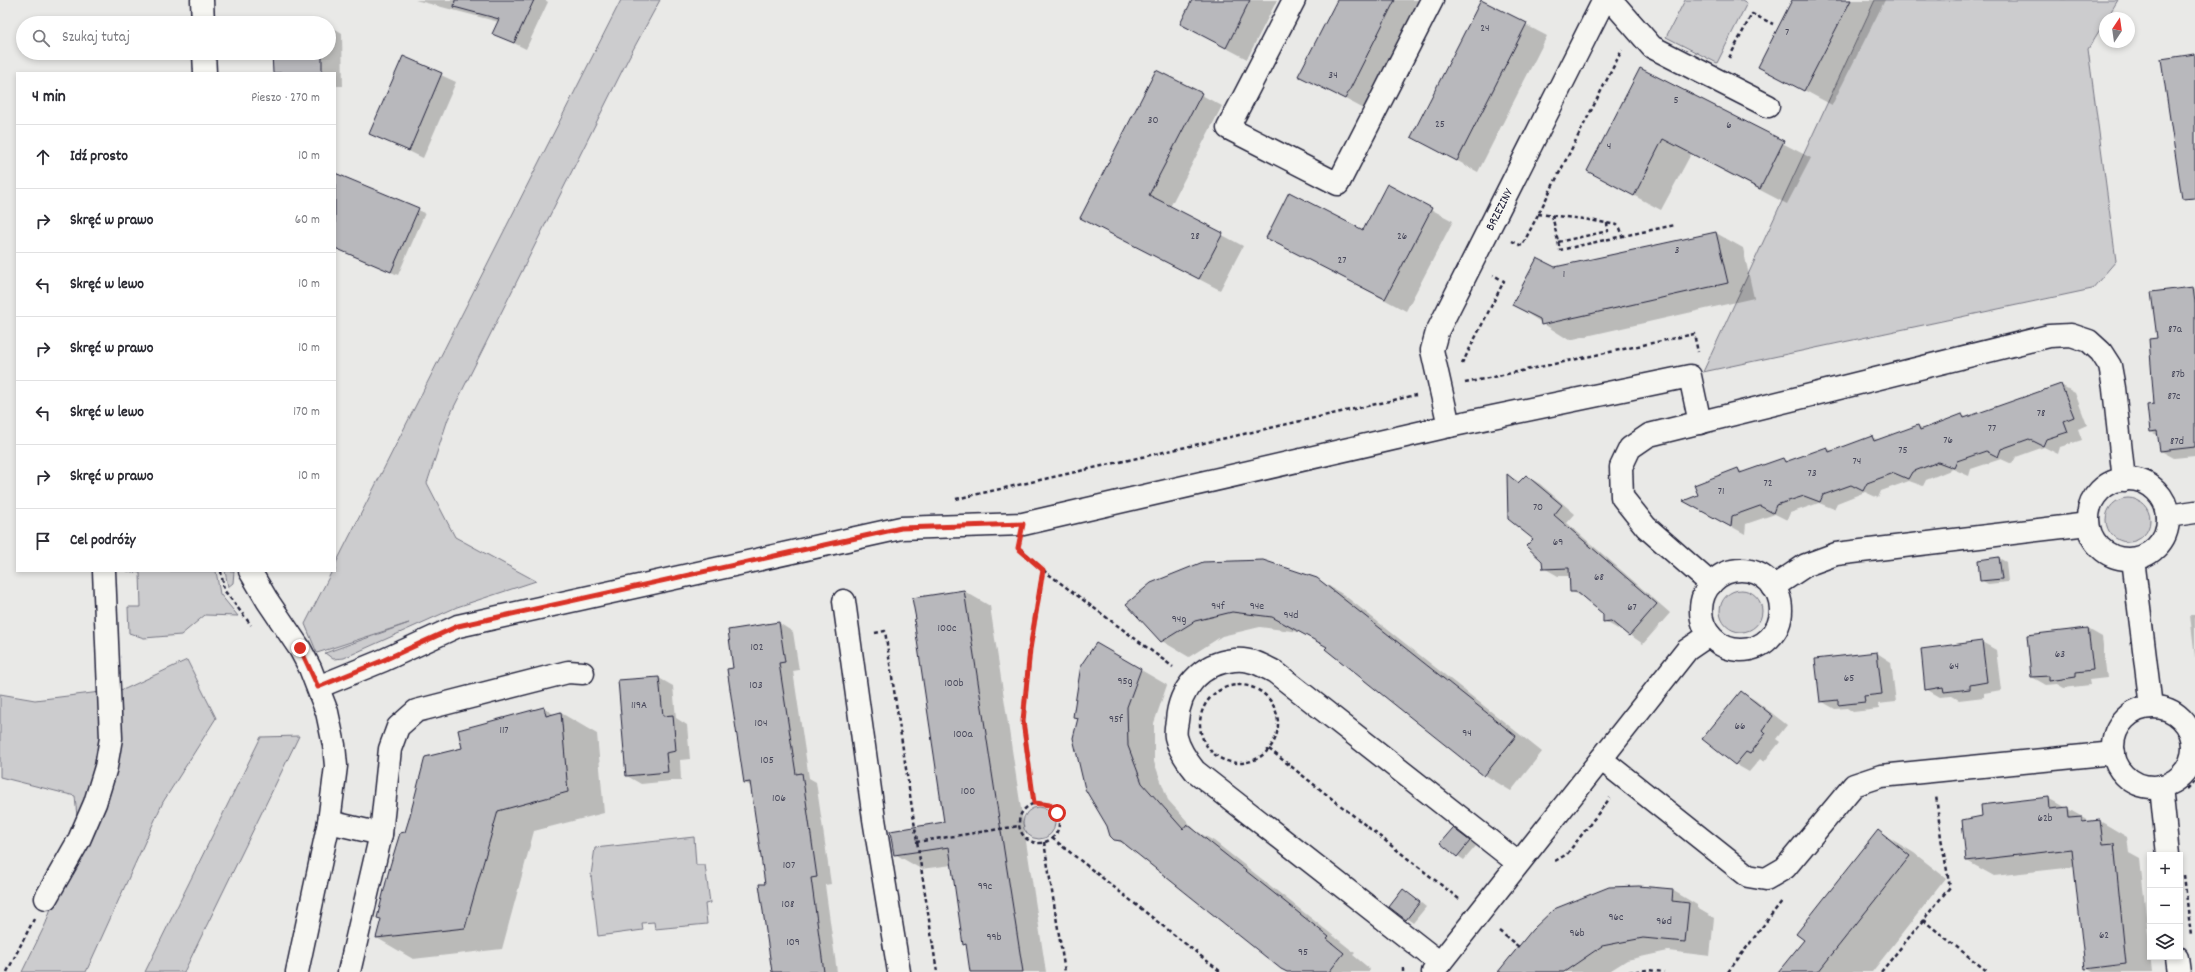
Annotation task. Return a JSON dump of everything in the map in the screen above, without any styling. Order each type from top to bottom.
[{"type":"street","points":[[202,0],[203,16]]},
{"type":"street","points":[[1294,0],[1228,128],[1338,184],[1432,0]]},
{"type":"street","name":"BRZEZINY","points":[[1449,426],[1432,350],[1437,332],[1604,0]]},
{"type":"street","points":[[1611,0],[1652,47],[1768,106]]},
{"type":"street","points":[[204,60],[205,72]]},
{"type":"street","points":[[1711,584],[1646,527],[1622,497],[1621,467],[1630,448],[1649,435],[2049,336],[2071,335],[2089,341],[2101,352],[2110,366],[2114,388],[2124,480]]},
{"type":"street","points":[[318,687],[384,660],[458,626],[901,528],[1023,524],[1449,426],[1690,376],[1700,423]]},
{"type":"street","points":[[2124,480],[2136,480],[2153,489],[2165,504],[2168,516],[2167,528],[2163,539],[2155,549],[2145,555],[2133,559],[2121,559],[2109,555],[2098,547],[2091,536],[2088,524],[2088,511],[2093,500],[2101,490],[2111,483],[2124,480]]},
{"type":"street","points":[[2168,516],[2195,512]]},
{"type":"street","points":[[1773,587],[1806,565],[1836,554],[2088,524]]},
{"type":"street","points":[[2133,559],[2151,707]]},
{"type":"street","points":[[1736,571],[1750,571],[1763,577],[1773,587],[1780,604],[1779,622],[1774,634],[1765,642],[1754,648],[1741,650],[1729,649],[1718,643],[1709,635],[1701,614],[1705,593],[1711,584],[1722,575],[1736,571]]},
{"type":"street","points":[[46,898],[79,840],[95,803],[106,767],[111,738],[104,572]]},
{"type":"street","points":[[251,572],[267,600],[300,648],[318,687],[332,728],[336,766],[329,822],[297,972]]},
{"type":"street","points":[[844,601],[874,819],[899,972]]},
{"type":"street","points":[[1518,863],[1275,672],[1256,662],[1235,660],[1215,665],[1198,675],[1185,689],[1178,706],[1176,736],[1182,754],[1195,771],[1437,967],[1687,650],[1709,635]]},
{"type":"street","points":[[349,972],[381,834],[390,749],[398,727],[416,711],[568,672],[583,673]]},
{"type":"street","points":[[2151,707],[2163,708],[2174,712],[2184,720],[2194,743],[2193,755],[2189,766],[2182,775],[2172,782],[2161,786],[2148,786],[2136,783],[2126,775],[2118,765],[2114,753],[2114,740],[2118,727],[2127,717],[2138,710],[2151,707]]},
{"type":"street","points":[[1601,759],[1748,876],[1766,879],[1785,868],[1854,785],[1881,776],[2114,753]]},
{"type":"street","points":[[2161,786],[2168,852]]},
{"type":"street","points":[[329,822],[381,834]]},
{"type":"street","points":[[2177,960],[2178,972]]},
{"type":"path","points":[[1718,80],[1752,14],[1772,24]]},
{"type":"path","points":[[1509,239],[1522,246],[1634,27]]},
{"type":"path","points":[[1538,214],[1607,223],[1620,228],[1623,236]]},
{"type":"path","points":[[1552,215],[1560,250],[1675,225]]},
{"type":"path","points":[[1558,242],[1608,231],[1607,223]]},
{"type":"path","points":[[1458,371],[1504,281],[1491,274]]},
{"type":"path","points":[[1461,384],[1694,334],[1703,372],[1690,376]]},
{"type":"path","points":[[1023,524],[1018,548],[1043,570],[1176,670]]},
{"type":"path","points":[[1034,803],[1023,721],[1030,649],[1043,570]]},
{"type":"path","points":[[221,572],[224,590],[254,630]]},
{"type":"path","points":[[849,638],[885,631],[937,972]]},
{"type":"path","points":[[1232,685],[1247,686],[1261,691],[1272,703],[1278,718],[1276,735],[1269,749],[1263,755],[1248,762],[1232,762],[1216,756],[1206,744],[1200,730],[1201,715],[1207,701],[1218,690],[1232,685]]},
{"type":"path","points":[[1269,749],[1519,947]]},
{"type":"path","points":[[1881,972],[1950,887],[1941,838],[1935,789]]},
{"type":"path","points":[[1034,803],[1050,805],[1057,813],[1060,824],[1056,834],[1044,842],[1028,840],[1019,826],[1022,811],[1034,803]]},
{"type":"path","points":[[916,842],[1019,826]]},
{"type":"path","points":[[1052,838],[1221,972]]},
{"type":"path","points":[[1044,842],[1065,972]]},
{"type":"path","points":[[7,972],[46,898]]},
{"type":"path","points":[[1728,972],[1784,898]]},
{"type":"path","points":[[1923,920],[1988,972]]},
{"type":"path","points":[[1629,972],[1647,970],[1664,972]]},
{"type":"shaded area","points":[[621,0],[660,0],[629,57],[448,419],[427,483],[455,537],[536,581],[457,607],[344,658],[333,659],[325,653],[409,623],[317,653],[305,624],[331,572],[336,572],[336,563]]},
{"type":"shaded area","points":[[1685,0],[1742,0],[1747,3],[1717,63],[1666,37]]},
{"type":"shaded area","points":[[1875,0],[2118,0],[2111,12],[2099,12],[2099,31],[2088,49],[2116,261],[2092,289],[1703,372]]},
{"type":"shaded area","points":[[2128,498],[2140,502],[2146,508],[2150,520],[2146,532],[2140,538],[2128,542],[2116,538],[2110,532],[2106,520],[2110,508],[2116,502]]},
{"type":"shaded area","points":[[134,572],[216,572],[220,594],[238,616],[205,615],[181,635],[144,638],[129,633],[128,607],[141,607],[140,573]]},
{"type":"shaded area","points":[[225,572],[234,572],[233,583],[228,587]]},
{"type":"shaded area","points":[[1741,590],[1756,596],[1762,611],[1756,626],[1741,632],[1726,626],[1720,611],[1726,596]]},
{"type":"shaded area","points":[[187,660],[216,718],[163,802],[86,972],[22,972],[46,923],[78,827],[75,796],[0,777],[0,694],[35,700],[125,689]]},
{"type":"shaded area","points":[[299,736],[184,972],[145,972],[261,737]]},
{"type":"shaded area","points":[[1036,807],[1042,807],[1052,814],[1055,823],[1054,829],[1048,836],[1042,839],[1036,839],[1026,832],[1023,826],[1023,820],[1030,810]]},
{"type":"shaded area","points":[[694,837],[696,865],[705,865],[710,903],[705,904],[707,924],[655,929],[654,922],[642,923],[643,930],[598,936],[591,875],[595,848]]},
{"type":"building","points":[[455,0],[534,0],[514,43],[492,34],[499,19],[454,7]]},
{"type":"building","points":[[1192,0],[1250,0],[1226,48],[1180,24]]},
{"type":"building","points":[[1337,0],[1395,0],[1345,99],[1298,76]]},
{"type":"building","points":[[1481,0],[1527,23],[1457,161],[1411,137]]},
{"type":"building","points":[[1792,0],[1851,0],[1804,91],[1758,67]]},
{"type":"building","points":[[2195,54],[2195,198],[2182,199],[2161,59]]},
{"type":"building","points":[[403,56],[442,73],[409,151],[369,134]]},
{"type":"building","points":[[272,60],[322,60],[322,72],[273,72]]},
{"type":"building","points":[[1640,68],[1784,141],[1760,189],[1663,139],[1634,196],[1587,171]]},
{"type":"building","points":[[1156,70],[1202,93],[1149,195],[1223,233],[1199,279],[1080,218]]},
{"type":"building","points":[[336,173],[419,208],[391,272],[336,248]]},
{"type":"building","points":[[1387,184],[1432,208],[1385,299],[1266,238],[1289,192],[1363,230]]},
{"type":"building","points":[[1716,232],[1728,283],[1541,325],[1540,319],[1512,305],[1537,258],[1555,267]]},
{"type":"building","points":[[2193,287],[2195,303],[2195,447],[2160,451],[2157,431],[2150,432],[2147,405],[2154,404],[2149,339],[2157,338],[2151,292]]},
{"type":"building","points":[[2061,384],[2074,417],[2064,421],[2068,432],[2046,439],[2043,446],[2029,439],[2001,449],[1998,457],[1986,451],[1957,461],[1954,468],[1938,462],[1912,472],[1908,479],[1894,473],[1867,483],[1863,491],[1851,485],[1823,495],[1820,502],[1804,496],[1776,505],[1773,513],[1760,506],[1732,516],[1731,527],[1683,501],[1698,495],[1694,485],[1738,468],[1740,473],[1783,458],[1785,462],[1827,447],[1829,452],[1872,436],[1874,441],[1918,425],[1920,430],[1962,414],[1964,418]]},
{"type":"building","points":[[1507,474],[1518,483],[1526,475],[1562,505],[1554,515],[1657,604],[1629,636],[1611,621],[1603,622],[1603,614],[1577,592],[1570,592],[1569,568],[1543,569],[1542,561],[1526,546],[1533,539],[1508,519]]},
{"type":"building","points":[[1999,557],[2002,579],[1980,581],[1978,560]]},
{"type":"building","points":[[1263,560],[1317,578],[1516,736],[1484,776],[1325,649],[1327,647],[1272,617],[1232,612],[1195,621],[1161,642],[1126,604],[1151,583],[1203,562]]},
{"type":"building","points":[[964,590],[1023,972],[970,972],[966,944],[963,945],[949,847],[894,855],[890,831],[944,822],[912,598]]},
{"type":"building","points":[[779,622],[785,662],[779,663],[796,774],[802,773],[817,877],[811,878],[824,972],[772,972],[759,884],[765,884],[750,782],[744,783],[727,669],[733,668],[728,630]]},
{"type":"building","points":[[2088,628],[2093,670],[2076,672],[2076,677],[2049,681],[2049,676],[2031,677],[2027,635]]},
{"type":"building","points":[[1982,641],[1987,682],[1970,685],[1970,689],[1944,692],[1943,687],[1925,690],[1921,649]]},
{"type":"building","points":[[1096,643],[1141,669],[1127,707],[1128,746],[1142,783],[1183,829],[1187,824],[1329,937],[1327,939],[1344,953],[1329,972],[1287,972],[1281,969],[1121,841],[1114,840],[1110,836],[1107,826],[1085,789],[1073,738],[1078,718],[1073,717],[1081,665]]},
{"type":"building","points":[[1877,652],[1882,694],[1864,696],[1865,702],[1838,705],[1838,700],[1820,702],[1815,659]]},
{"type":"building","points":[[659,677],[663,716],[673,715],[676,751],[666,753],[668,772],[626,776],[618,680]]},
{"type":"building","points":[[1741,691],[1773,716],[1763,730],[1766,733],[1750,754],[1746,752],[1735,765],[1702,739]]},
{"type":"building","points":[[544,707],[546,716],[561,712],[568,792],[498,811],[465,928],[376,938],[381,919],[377,918],[390,866],[400,833],[405,832],[425,757],[462,748],[458,730]]},
{"type":"building","points":[[2049,797],[2050,809],[2068,807],[2069,818],[2082,817],[2082,822],[2100,820],[2103,844],[2114,843],[2126,964],[2085,969],[2072,849],[1966,861],[1962,820],[1982,816],[1981,805]]},
{"type":"building","points":[[1453,828],[1470,841],[1457,857],[1440,843]]},
{"type":"building","points":[[1878,830],[1910,856],[1818,972],[1778,972],[1804,940],[1796,934]]},
{"type":"building","points":[[1639,886],[1673,889],[1672,901],[1689,903],[1685,942],[1643,938],[1602,946],[1564,972],[1498,972],[1532,930],[1554,909],[1609,887]]},
{"type":"building","points":[[1403,889],[1420,902],[1406,920],[1389,907]]},
{"type":"route","points":[[300,648],[318,687],[384,660],[458,626],[901,528],[1023,524],[1018,548],[1043,570],[1030,649],[1023,721],[1034,803],[1040,802],[1050,805],[1057,813]]}]
